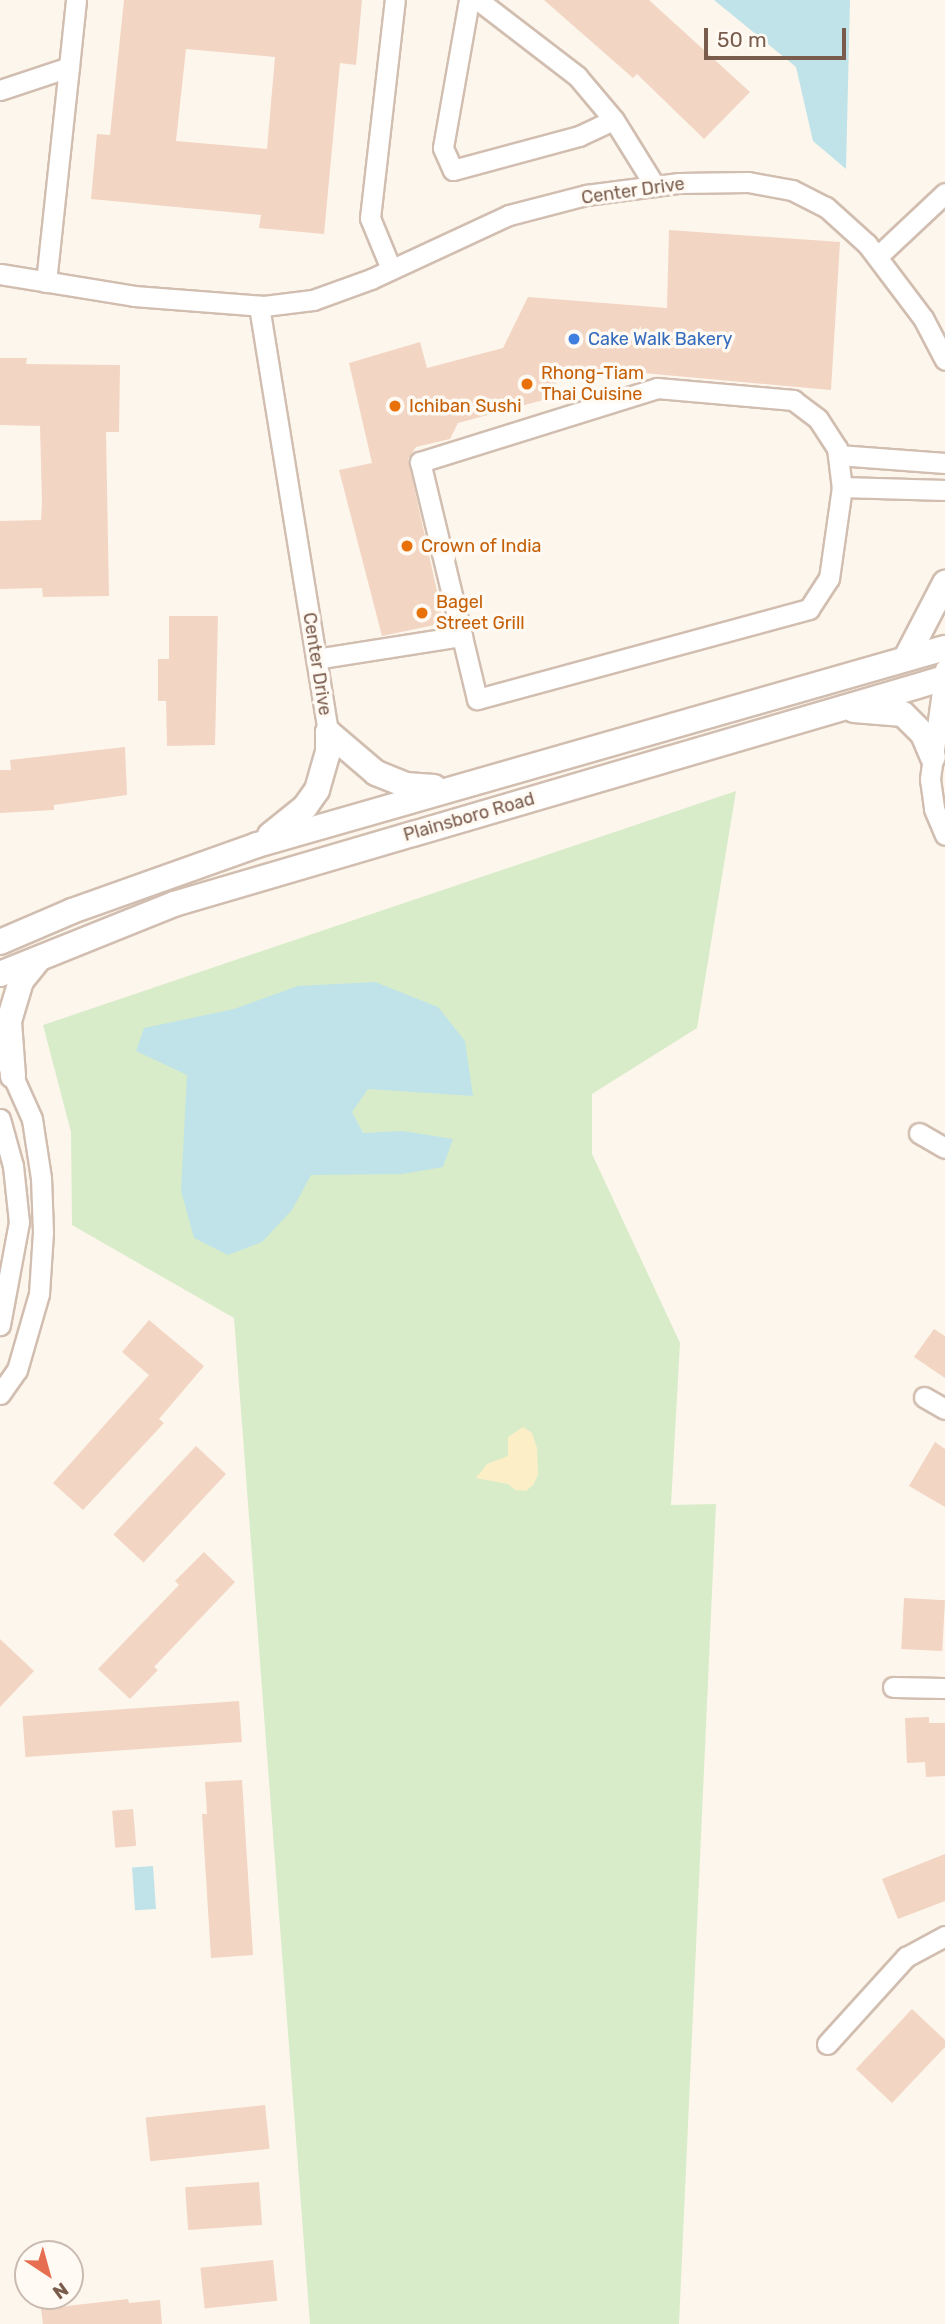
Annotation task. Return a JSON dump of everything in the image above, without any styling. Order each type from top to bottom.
[{"type":"street","points":[[46,282],[76,0]]},
{"type":"street","points":[[391,269],[370,218],[395,0]]},
{"type":"street","points":[[470,0],[443,149],[453,170],[579,136],[614,120]]},
{"type":"street","points":[[478,0],[577,76],[614,120],[655,186]]},
{"type":"street","points":[[0,90],[69,67]]},
{"type":"street","name":"Center Drive","points":[[0,274],[134,296],[259,306],[313,300],[391,269],[509,215],[586,195],[655,186],[748,182],[792,190],[826,207],[878,256],[923,318],[945,360]]},
{"type":"street","points":[[878,256],[945,193]]},
{"type":"street","name":"Center Drive","points":[[259,306],[328,732]]},
{"type":"street","points":[[657,388],[793,400],[818,419],[838,455],[842,486],[830,578],[809,608],[477,699],[420,462],[657,388]]},
{"type":"street","points":[[838,455],[945,463]]},
{"type":"street","points":[[842,486],[945,490]]},
{"type":"street","points":[[906,658],[945,583]]},
{"type":"street","points":[[316,659],[462,636]]},
{"type":"street","name":"Plainsboro Road","points":[[0,942],[72,911],[257,845],[945,648]]},
{"type":"street","points":[[945,669],[930,779],[934,809],[945,835]]},
{"type":"street","name":"Plainsboro Road","points":[[0,974],[43,954],[204,895],[945,678]]},
{"type":"street","points":[[836,709],[903,714],[923,734],[933,757]]},
{"type":"street","points":[[328,732],[350,755],[391,780],[421,788],[473,781]]},
{"type":"street","points":[[257,845],[290,820],[317,790],[328,752],[328,732]]},
{"type":"street","points":[[13,1076],[9,1021],[21,981],[43,954]]},
{"type":"street","points":[[0,1047],[32,1119],[41,1178],[43,1232],[38,1294],[17,1370],[0,1394]]},
{"type":"street","points":[[0,1119],[13,1166],[19,1222],[0,1325]]},
{"type":"street","points":[[919,1133],[945,1148]]},
{"type":"street","points":[[924,1397],[945,1409]]},
{"type":"street","points":[[892,1687],[945,1689]]},
{"type":"street","points":[[827,2045],[906,1957],[945,1936]]},
{"type":"green space","points":[[736,791],[697,1028],[592,1094],[592,1154],[680,1343],[671,1505],[716,1504],[679,2324],[310,2324],[234,1318],[72,1225],[71,1132],[43,1025]]},
{"type":"sand","points":[[523,1427],[532,1433],[537,1448],[538,1475],[533,1485],[526,1491],[515,1490],[508,1484],[476,1478],[487,1464],[508,1456],[508,1437]]},
{"type":"water","points":[[714,0],[850,0],[846,169],[813,141],[796,67]]},
{"type":"water","points":[[375,982],[438,1007],[465,1041],[473,1096],[368,1089],[352,1112],[363,1133],[403,1131],[453,1139],[443,1167],[402,1174],[311,1175],[292,1210],[262,1242],[228,1255],[194,1238],[181,1191],[187,1075],[136,1051],[144,1028],[234,1009],[298,986]]},
{"type":"water","points":[[153,1866],[156,1909],[135,1910],[132,1867]]},
{"type":"building","points":[[124,0],[362,0],[356,65],[340,63],[324,234],[259,228],[261,215],[91,199],[97,134],[110,135]],"holes":[[[186,49],[275,57],[267,149],[176,141]]]},
{"type":"building","points":[[544,0],[649,0],[750,92],[704,139],[637,74],[633,78]]},
{"type":"building","points":[[669,230],[840,242],[831,390],[566,366],[547,399],[458,423],[450,439],[416,447],[408,459],[444,623],[382,636],[339,470],[372,463],[349,363],[420,342],[427,368],[503,348],[528,297],[667,308]]},
{"type":"building","points":[[0,358],[27,358],[26,364],[120,365],[119,432],[106,432],[109,596],[43,597],[42,588],[0,589],[0,521],[41,520],[42,502],[40,426],[0,425]]},
{"type":"building","points":[[169,616],[218,616],[215,745],[167,746],[166,701],[158,701],[158,659],[169,659]]},
{"type":"building","points":[[125,747],[127,795],[54,805],[54,810],[0,813],[0,770],[11,770],[10,760]]},
{"type":"building","points":[[149,1320],[204,1366],[159,1419],[164,1423],[83,1510],[53,1483],[149,1375],[122,1352]]},
{"type":"building","points":[[934,1329],[945,1336],[945,1378],[914,1357]]},
{"type":"building","points":[[935,1442],[945,1449],[945,1507],[909,1486]]},
{"type":"building","points":[[196,1446],[226,1474],[143,1562],[113,1534]]},
{"type":"building","points":[[204,1552],[235,1582],[154,1667],[158,1670],[130,1699],[98,1669],[179,1585],[175,1581]]},
{"type":"building","points":[[904,1598],[945,1600],[942,1651],[901,1649]]},
{"type":"building","points":[[0,1639],[34,1671],[0,1707]]},
{"type":"building","points":[[239,1701],[242,1742],[25,1757],[23,1716]]},
{"type":"building","points":[[929,1717],[929,1723],[945,1723],[945,1776],[926,1777],[925,1762],[907,1763],[905,1718]]},
{"type":"building","points":[[242,1780],[253,1955],[211,1958],[202,1814],[207,1814],[205,1782]]},
{"type":"building","points":[[133,1809],[136,1846],[115,1848],[112,1811]]},
{"type":"building","points":[[945,1854],[945,1901],[898,1919],[882,1879]]},
{"type":"building","points":[[912,2009],[945,2040],[945,2047],[892,2103],[856,2069]]},
{"type":"building","points":[[265,2105],[270,2149],[150,2161],[146,2118]]},
{"type":"building","points":[[259,2182],[262,2225],[188,2230],[185,2187]]},
{"type":"building","points":[[273,2260],[277,2301],[205,2308],[200,2268]]},
{"type":"building","points":[[128,2299],[129,2303],[160,2300],[162,2324],[43,2324],[41,2310],[84,2310],[84,2304]]},
{"type":"place","name":"Cake Walk Bakery","points":[[574,339]]},
{"type":"place","name":"Rhong-Tiam Thai Cuisine","points":[[527,384]]},
{"type":"place","name":"Ichiban Sushi","points":[[395,406]]},
{"type":"place","name":"Crown of India","points":[[407,546]]},
{"type":"place","name":"Bagel Street Grill","points":[[422,613]]}]
